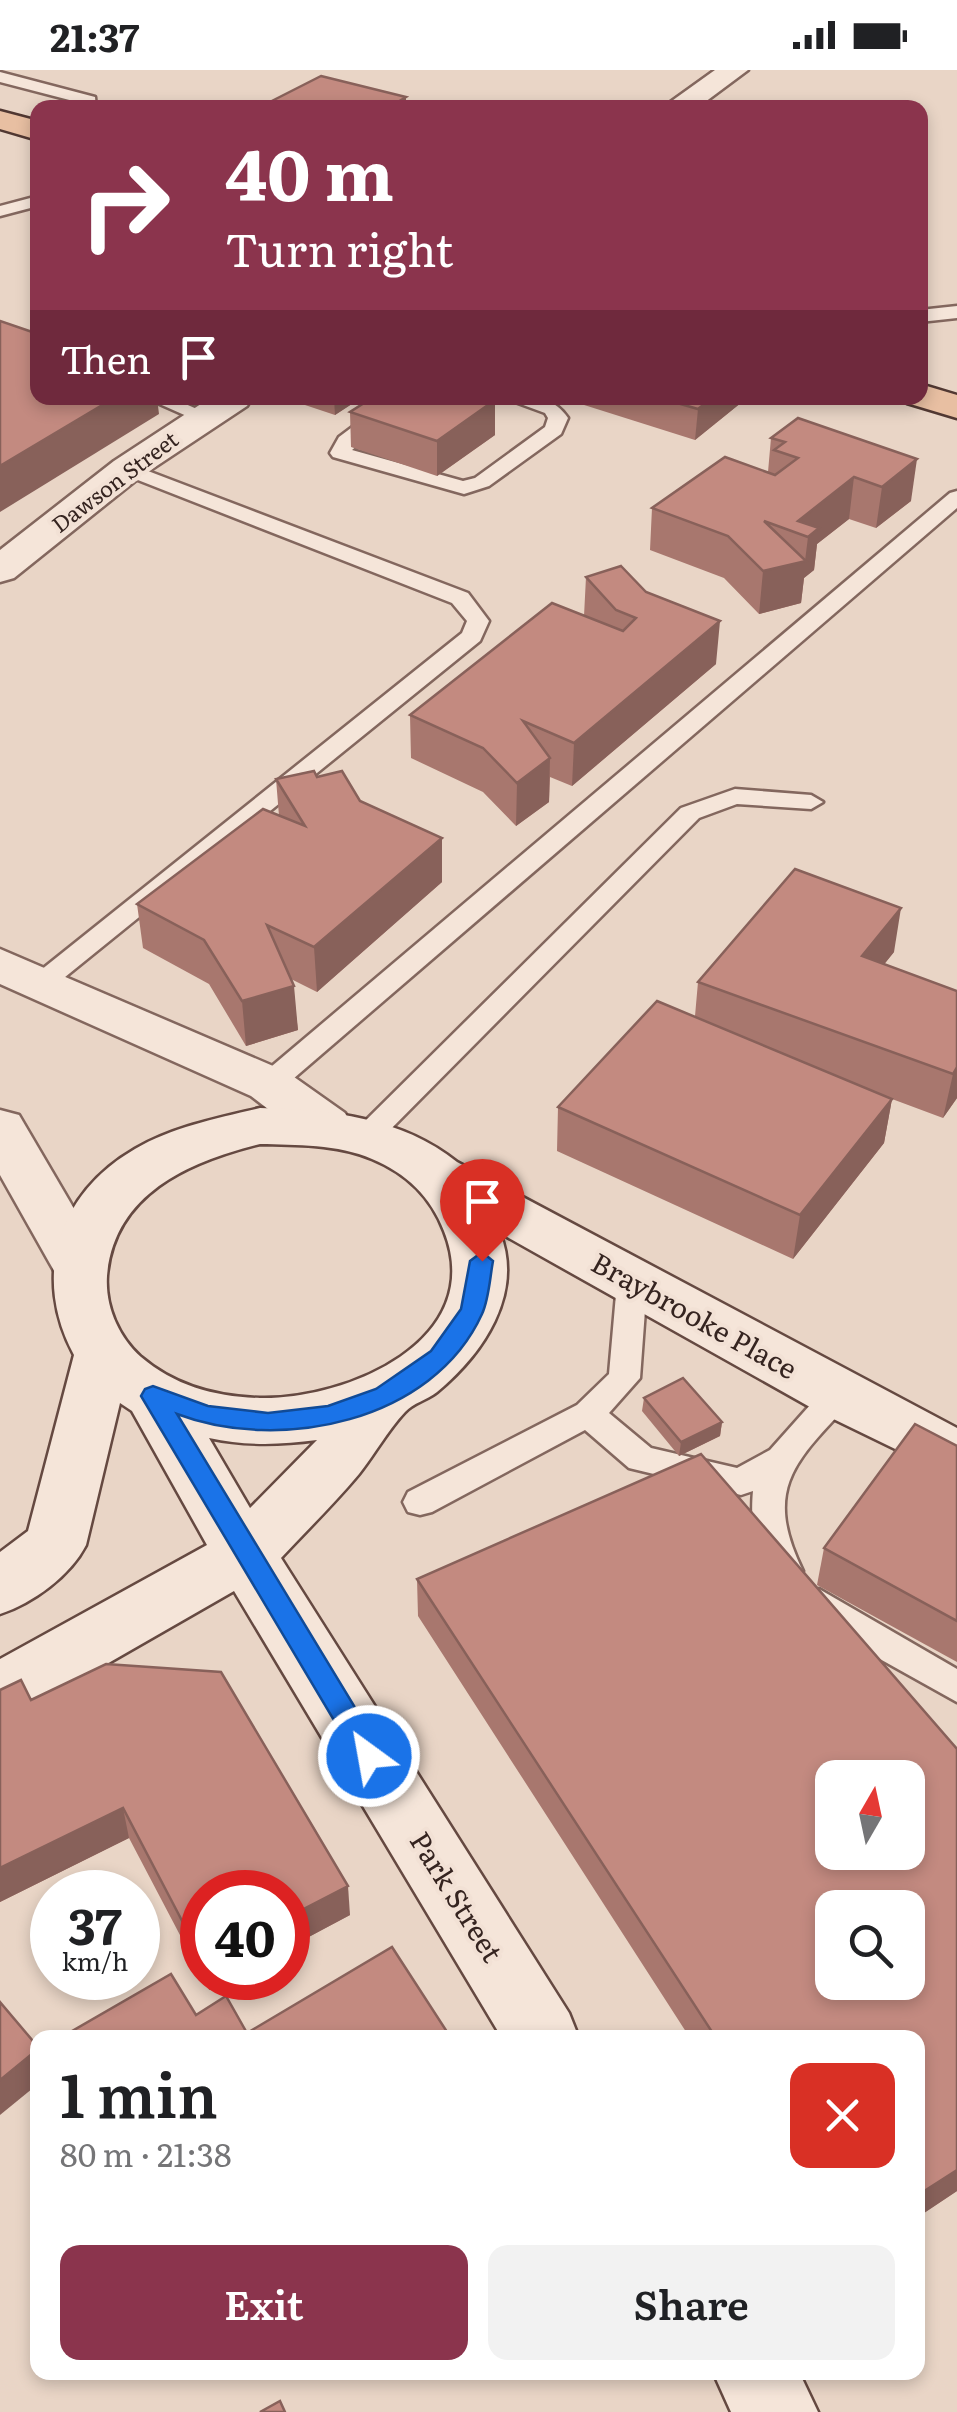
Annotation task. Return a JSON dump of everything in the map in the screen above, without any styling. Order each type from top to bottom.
[{"type":"main road","points":[[0,120],[30,129]]},
{"type":"main road","points":[[928,398],[957,407]]},
{"type":"street","points":[[688,100],[734,70]]},
{"type":"street","name":"Dawson Street","points":[[0,570],[127,469],[220,407]]},
{"type":"street","points":[[20,974],[269,1084],[347,1131],[403,1151],[434,1172],[468,1212],[482,1261],[472,1311],[439,1358],[385,1395],[328,1415],[268,1422],[207,1416],[153,1396],[126,1378],[103,1355],[80,1310],[78,1262],[98,1213],[140,1171],[196,1141],[260,1126],[347,1131]]},
{"type":"street","points":[[0,1128],[78,1262]]},
{"type":"street","name":"Braybrooke Place","points":[[434,1172],[632,1283],[957,1455]]},
{"type":"street","points":[[0,1588],[54,1545],[103,1355]]},
{"type":"street","points":[[0,1692],[245,1554],[336,1458],[385,1395]]},
{"type":"street","name":"Park Street","points":[[153,1396],[245,1554],[538,2030]]},
{"type":"street","points":[[758,2380],[778,2412]]},
{"type":"lane","points":[[0,77],[90,100]]},
{"type":"lane","points":[[0,211],[30,203]]},
{"type":"lane","points":[[928,315],[957,312]]},
{"type":"lane","points":[[394,405],[346,441],[340,452],[464,488],[482,482],[554,430],[558,418],[552,409],[541,405]]},
{"type":"lane","points":[[20,974],[472,636],[478,620],[460,598],[127,469]]},
{"type":"lane","points":[[269,1084],[957,497]]},
{"type":"lane","points":[[347,1131],[690,813],[734,796],[811,802]]},
{"type":"lane","points":[[420,1502],[588,1414],[624,1378],[632,1283]]},
{"type":"lane","points":[[588,1414],[641,1459],[742,1482],[776,1462],[838,1394]]},
{"type":"lane","points":[[776,1462],[765,1499],[776,1561],[831,1615],[957,1687]]},
{"type":"building","points":[[321,76],[406,97],[401,100],[274,100]]},
{"type":"building","points":[[0,321],[30,331],[30,405],[102,405],[0,466]]},
{"type":"building","points":[[361,405],[488,405],[437,441],[350,412]]},
{"type":"building","points":[[798,418],[917,459],[882,487],[854,477],[798,521],[819,528],[808,537],[764,521],[806,561],[763,571],[728,536],[652,508],[725,457],[775,475],[798,458],[774,450],[785,442],[771,438]]},
{"type":"building","points":[[621,566],[646,592],[720,621],[574,743],[523,721],[550,758],[517,783],[483,748],[410,715],[552,603],[623,631],[636,618],[616,610],[586,577]]},
{"type":"building","points":[[314,771],[317,777],[342,771],[360,801],[442,838],[314,947],[267,925],[294,986],[242,1001],[204,940],[137,904],[263,809],[305,826],[276,779]]},
{"type":"building","points":[[795,869],[901,908],[862,956],[957,991],[957,1067],[953,1074],[698,982]]},
{"type":"building","points":[[657,1001],[892,1099],[800,1215],[558,1107]]},
{"type":"building","points":[[683,1378],[722,1422],[681,1442],[644,1398]]},
{"type":"building","points":[[915,1424],[957,1446],[957,1621],[824,1548]]},
{"type":"building","points":[[701,1454],[957,1749],[957,2170],[925,2191],[925,2030],[711,2030],[417,1579]]},
{"type":"building","points":[[106,1664],[221,1672],[348,1886],[310,1906],[310,1870],[180,1870],[180,1917],[160,1879],[160,1870],[155,1870],[123,1808],[0,1868],[0,1690],[21,1680],[31,1700]]},
{"type":"building","points":[[392,1947],[446,2030],[252,2030],[303,2000],[310,2000],[310,1996]]},
{"type":"building","points":[[171,1974],[180,1989],[180,2000],[187,2000],[196,2015],[220,2000],[228,2000],[245,2030],[74,2030],[126,2000],[160,2000],[160,1980]]},
{"type":"building","points":[[0,2002],[30,2038],[30,2056],[0,2080]]},
{"type":"building","points":[[280,2401],[285,2412],[260,2412]]},
{"type":"route","points":[[369,1756],[153,1396],[207,1416],[268,1422],[328,1415],[385,1395],[439,1358],[472,1311],[482,1261]]}]
